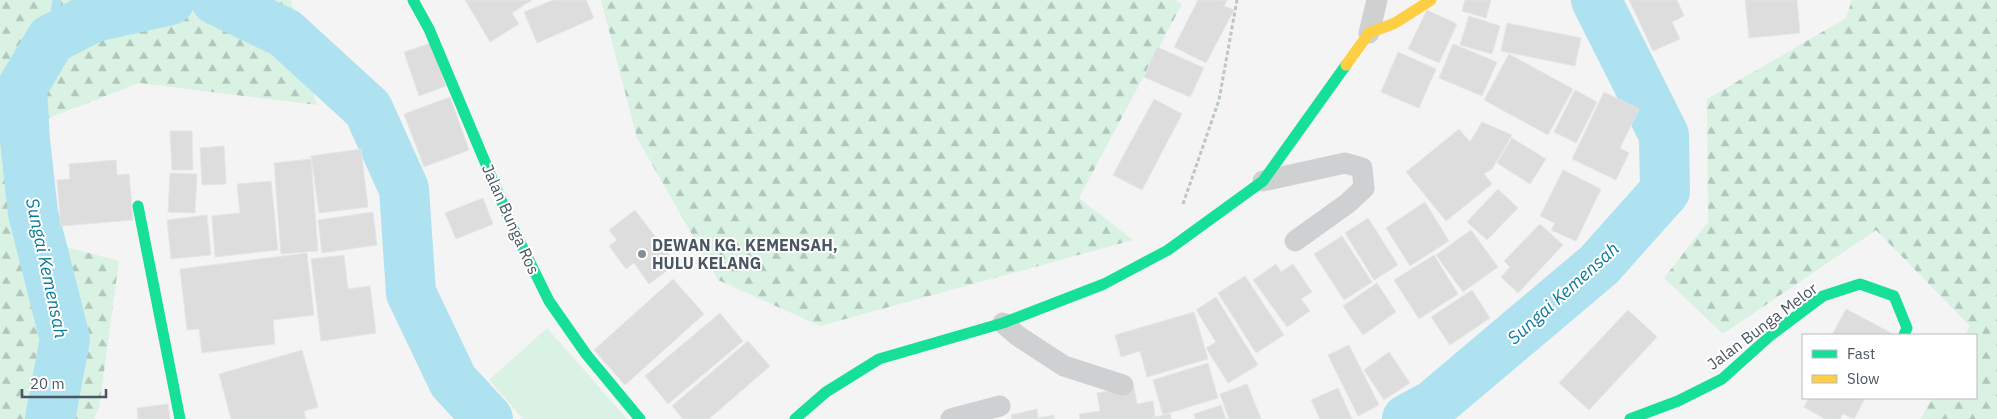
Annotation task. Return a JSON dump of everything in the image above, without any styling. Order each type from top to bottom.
[{"type":"street","name":"Jalan Bunga Ros","points":[[413,0],[429,29],[512,226],[549,301],[586,354],[640,419]]},
{"type":"street","points":[[794,419],[826,392],[879,359],[1003,323],[1104,284],[1168,250],[1217,216],[1263,181],[1369,32],[1377,0]]},
{"type":"street","points":[[1369,32],[1395,23],[1431,0]]},
{"type":"street","points":[[1263,181],[1345,163],[1362,168],[1364,188],[1348,203],[1295,241]]},
{"type":"street","points":[[138,206],[180,419]]},
{"type":"street","name":"Jalan Bunga Melor","points":[[1630,419],[1678,402],[1722,379],[1771,336],[1823,296],[1860,284],[1894,296],[1907,328],[1904,334]]},
{"type":"street","points":[[1003,323],[1018,336],[1064,366],[1123,385]]},
{"type":"street","points":[[951,419],[1000,406]]},
{"type":"path","points":[[1181,212],[1219,100],[1237,0]]},
{"type":"green space","points":[[0,0],[291,0],[317,105],[139,83],[0,137]]},
{"type":"green space","points":[[601,0],[1175,0],[1182,4],[1079,198],[1133,240],[820,326],[718,280],[637,138]]},
{"type":"green space","points":[[1852,0],[1997,0],[1997,419],[1921,419],[1931,399],[1977,399],[1977,334],[1966,334],[1970,326],[1876,230],[1723,334],[1664,278],[1708,222],[1707,99],[1846,18]]},
{"type":"green space","points":[[0,141],[59,245],[119,261],[99,408],[94,419],[0,419]]},
{"type":"green space","points":[[547,328],[627,419],[523,419],[489,380]]},
{"type":"building","points":[[465,0],[532,0],[512,13],[519,24],[490,42]]},
{"type":"building","points":[[553,0],[586,0],[594,18],[537,43],[524,12]]},
{"type":"building","points":[[1198,0],[1227,0],[1224,6],[1234,10],[1206,63],[1174,47]]},
{"type":"building","points":[[1465,0],[1491,0],[1486,18],[1462,11]]},
{"type":"building","points":[[1629,0],[1677,0],[1684,16],[1672,22],[1680,39],[1653,51]]},
{"type":"building","points":[[1745,0],[1797,0],[1800,33],[1749,38]]},
{"type":"building","points":[[1427,10],[1457,24],[1439,63],[1408,49]]},
{"type":"building","points":[[1469,16],[1500,26],[1492,54],[1460,45]]},
{"type":"building","points":[[1507,23],[1581,38],[1575,66],[1501,51]]},
{"type":"building","points":[[431,43],[446,86],[419,96],[404,52]]},
{"type":"building","points":[[1453,44],[1497,62],[1482,96],[1439,78]]},
{"type":"building","points":[[1157,47],[1204,68],[1190,97],[1144,77]]},
{"type":"building","points":[[1398,52],[1436,69],[1419,108],[1381,92]]},
{"type":"building","points":[[1509,54],[1573,89],[1548,135],[1484,100]]},
{"type":"building","points":[[1575,90],[1597,102],[1576,143],[1554,132]]},
{"type":"building","points":[[1604,92],[1639,109],[1620,148],[1629,153],[1616,180],[1572,159]]},
{"type":"building","points":[[450,97],[469,150],[424,167],[404,114]]},
{"type":"building","points":[[1154,99],[1182,114],[1142,190],[1113,175]]},
{"type":"building","points":[[1482,122],[1512,135],[1492,169],[1484,174],[1492,184],[1446,221],[1406,172],[1459,129],[1470,142]]},
{"type":"building","points":[[170,131],[192,131],[193,170],[172,170]]},
{"type":"building","points":[[1512,138],[1546,159],[1530,184],[1497,163]]},
{"type":"building","points":[[224,146],[226,184],[202,185],[200,148]]},
{"type":"building","points":[[361,149],[368,207],[319,213],[311,156]]},
{"type":"building","points":[[311,159],[318,251],[281,254],[274,163]]},
{"type":"building","points":[[116,160],[117,175],[129,174],[133,220],[61,226],[57,180],[70,179],[69,164]]},
{"type":"building","points":[[1563,170],[1601,189],[1576,241],[1551,230],[1555,223],[1540,216]]},
{"type":"building","points":[[170,173],[197,174],[195,213],[168,212]]},
{"type":"building","points":[[271,181],[278,250],[215,257],[212,216],[240,213],[237,184]]},
{"type":"building","points":[[1498,189],[1518,208],[1487,240],[1467,222]]},
{"type":"building","points":[[483,198],[493,224],[456,239],[445,213]]},
{"type":"building","points":[[1425,202],[1449,241],[1410,266],[1386,228]]},
{"type":"building","name":"DEWAN KG. KEMENSAH, HULU KELANG","points":[[635,210],[676,264],[649,284],[634,263],[626,269],[609,246],[617,240],[609,230]]},
{"type":"building","points":[[373,212],[377,245],[322,253],[318,220]]},
{"type":"building","points":[[207,215],[211,255],[171,259],[167,220]]},
{"type":"building","points":[[1368,218],[1398,265],[1374,280],[1345,233]]},
{"type":"building","points":[[1540,224],[1563,245],[1518,293],[1501,277],[1510,267],[1504,261]]},
{"type":"building","points":[[1471,230],[1498,267],[1463,292],[1436,255]]},
{"type":"building","points":[[1342,236],[1372,282],[1344,300],[1314,254]]},
{"type":"building","points":[[307,253],[314,315],[273,320],[275,344],[202,353],[199,329],[187,330],[180,269]]},
{"type":"building","points":[[344,255],[348,289],[370,286],[376,333],[321,341],[311,259]]},
{"type":"building","points":[[1434,255],[1458,294],[1419,319],[1394,280]]},
{"type":"building","points":[[1276,264],[1281,272],[1293,264],[1312,292],[1301,299],[1310,311],[1287,327],[1253,280]]},
{"type":"building","points":[[1245,276],[1284,335],[1256,353],[1218,293]]},
{"type":"building","points":[[673,279],[704,314],[625,385],[594,350]]},
{"type":"building","points":[[1377,283],[1396,312],[1363,335],[1343,306]]},
{"type":"building","points":[[1472,290],[1490,318],[1450,345],[1431,317]]},
{"type":"building","points":[[1216,297],[1258,365],[1228,383],[1206,348],[1216,342],[1196,310]]},
{"type":"building","points":[[1846,309],[1893,334],[1833,334]]},
{"type":"building","points":[[1628,310],[1657,337],[1589,410],[1559,383]]},
{"type":"building","points":[[1194,312],[1208,359],[1147,377],[1140,351],[1121,357],[1115,335]]},
{"type":"building","points":[[720,313],[743,341],[668,404],[645,376]]},
{"type":"building","points":[[748,341],[770,366],[709,419],[683,419],[672,406]]},
{"type":"building","points":[[1349,345],[1379,405],[1358,416],[1328,355]]},
{"type":"building","points":[[302,350],[318,407],[304,411],[306,419],[231,419],[219,374]]},
{"type":"building","points":[[1389,352],[1410,383],[1384,400],[1364,370]]},
{"type":"building","points":[[1208,363],[1218,398],[1163,415],[1153,380]]},
{"type":"building","points":[[1247,384],[1261,419],[1229,419],[1220,394]]},
{"type":"building","points":[[1134,387],[1137,404],[1153,401],[1155,417],[1171,414],[1171,419],[1080,419],[1079,414],[1100,411],[1097,393]]},
{"type":"building","points":[[1338,388],[1352,419],[1320,419],[1311,400]]},
{"type":"building","points":[[1808,399],[1864,399],[1854,419],[1843,414],[1840,419],[1825,419],[1804,407]]},
{"type":"building","points":[[168,404],[170,419],[138,419],[137,408]]},
{"type":"building","points":[[1221,405],[1226,419],[1195,419],[1194,414]]},
{"type":"building","points":[[1037,409],[1038,418],[1054,415],[1054,419],[1012,419],[1011,415]]},
{"type":"waterway","points":[[51,39],[57,0]]},
{"type":"waterway","name":"Sungai Kemensah","points":[[50,419],[65,339],[33,213],[25,140],[22,88],[51,39],[94,17],[170,0]]},
{"type":"waterway","name":"Sungai Kemensah","points":[[216,0],[285,33],[368,109],[404,189],[411,293],[453,381],[488,419]]},
{"type":"waterway","name":"Sungai Kemensah","points":[[1407,419],[1433,405],[1599,265],[1665,191],[1664,135],[1596,0]]},
{"type":"traffic: fast","points":[[413,0],[429,29],[512,226],[549,301],[586,354],[640,419]]},
{"type":"traffic: fast","points":[[795,419],[826,392],[879,359],[1003,323],[1104,284],[1168,250],[1263,181],[1346,65]]},
{"type":"traffic: fast","points":[[138,206],[180,419]]},
{"type":"traffic: fast","points":[[1630,419],[1678,401],[1722,379],[1771,335],[1823,296],[1860,284],[1894,296],[1907,328],[1904,334]]},
{"type":"traffic: slow","points":[[1346,65],[1369,33],[1395,23],[1431,0]]},
{"type":"place","name":"DEWAN KG. KEMENSAH, HULU KELANG","points":[[642,254]]}]
